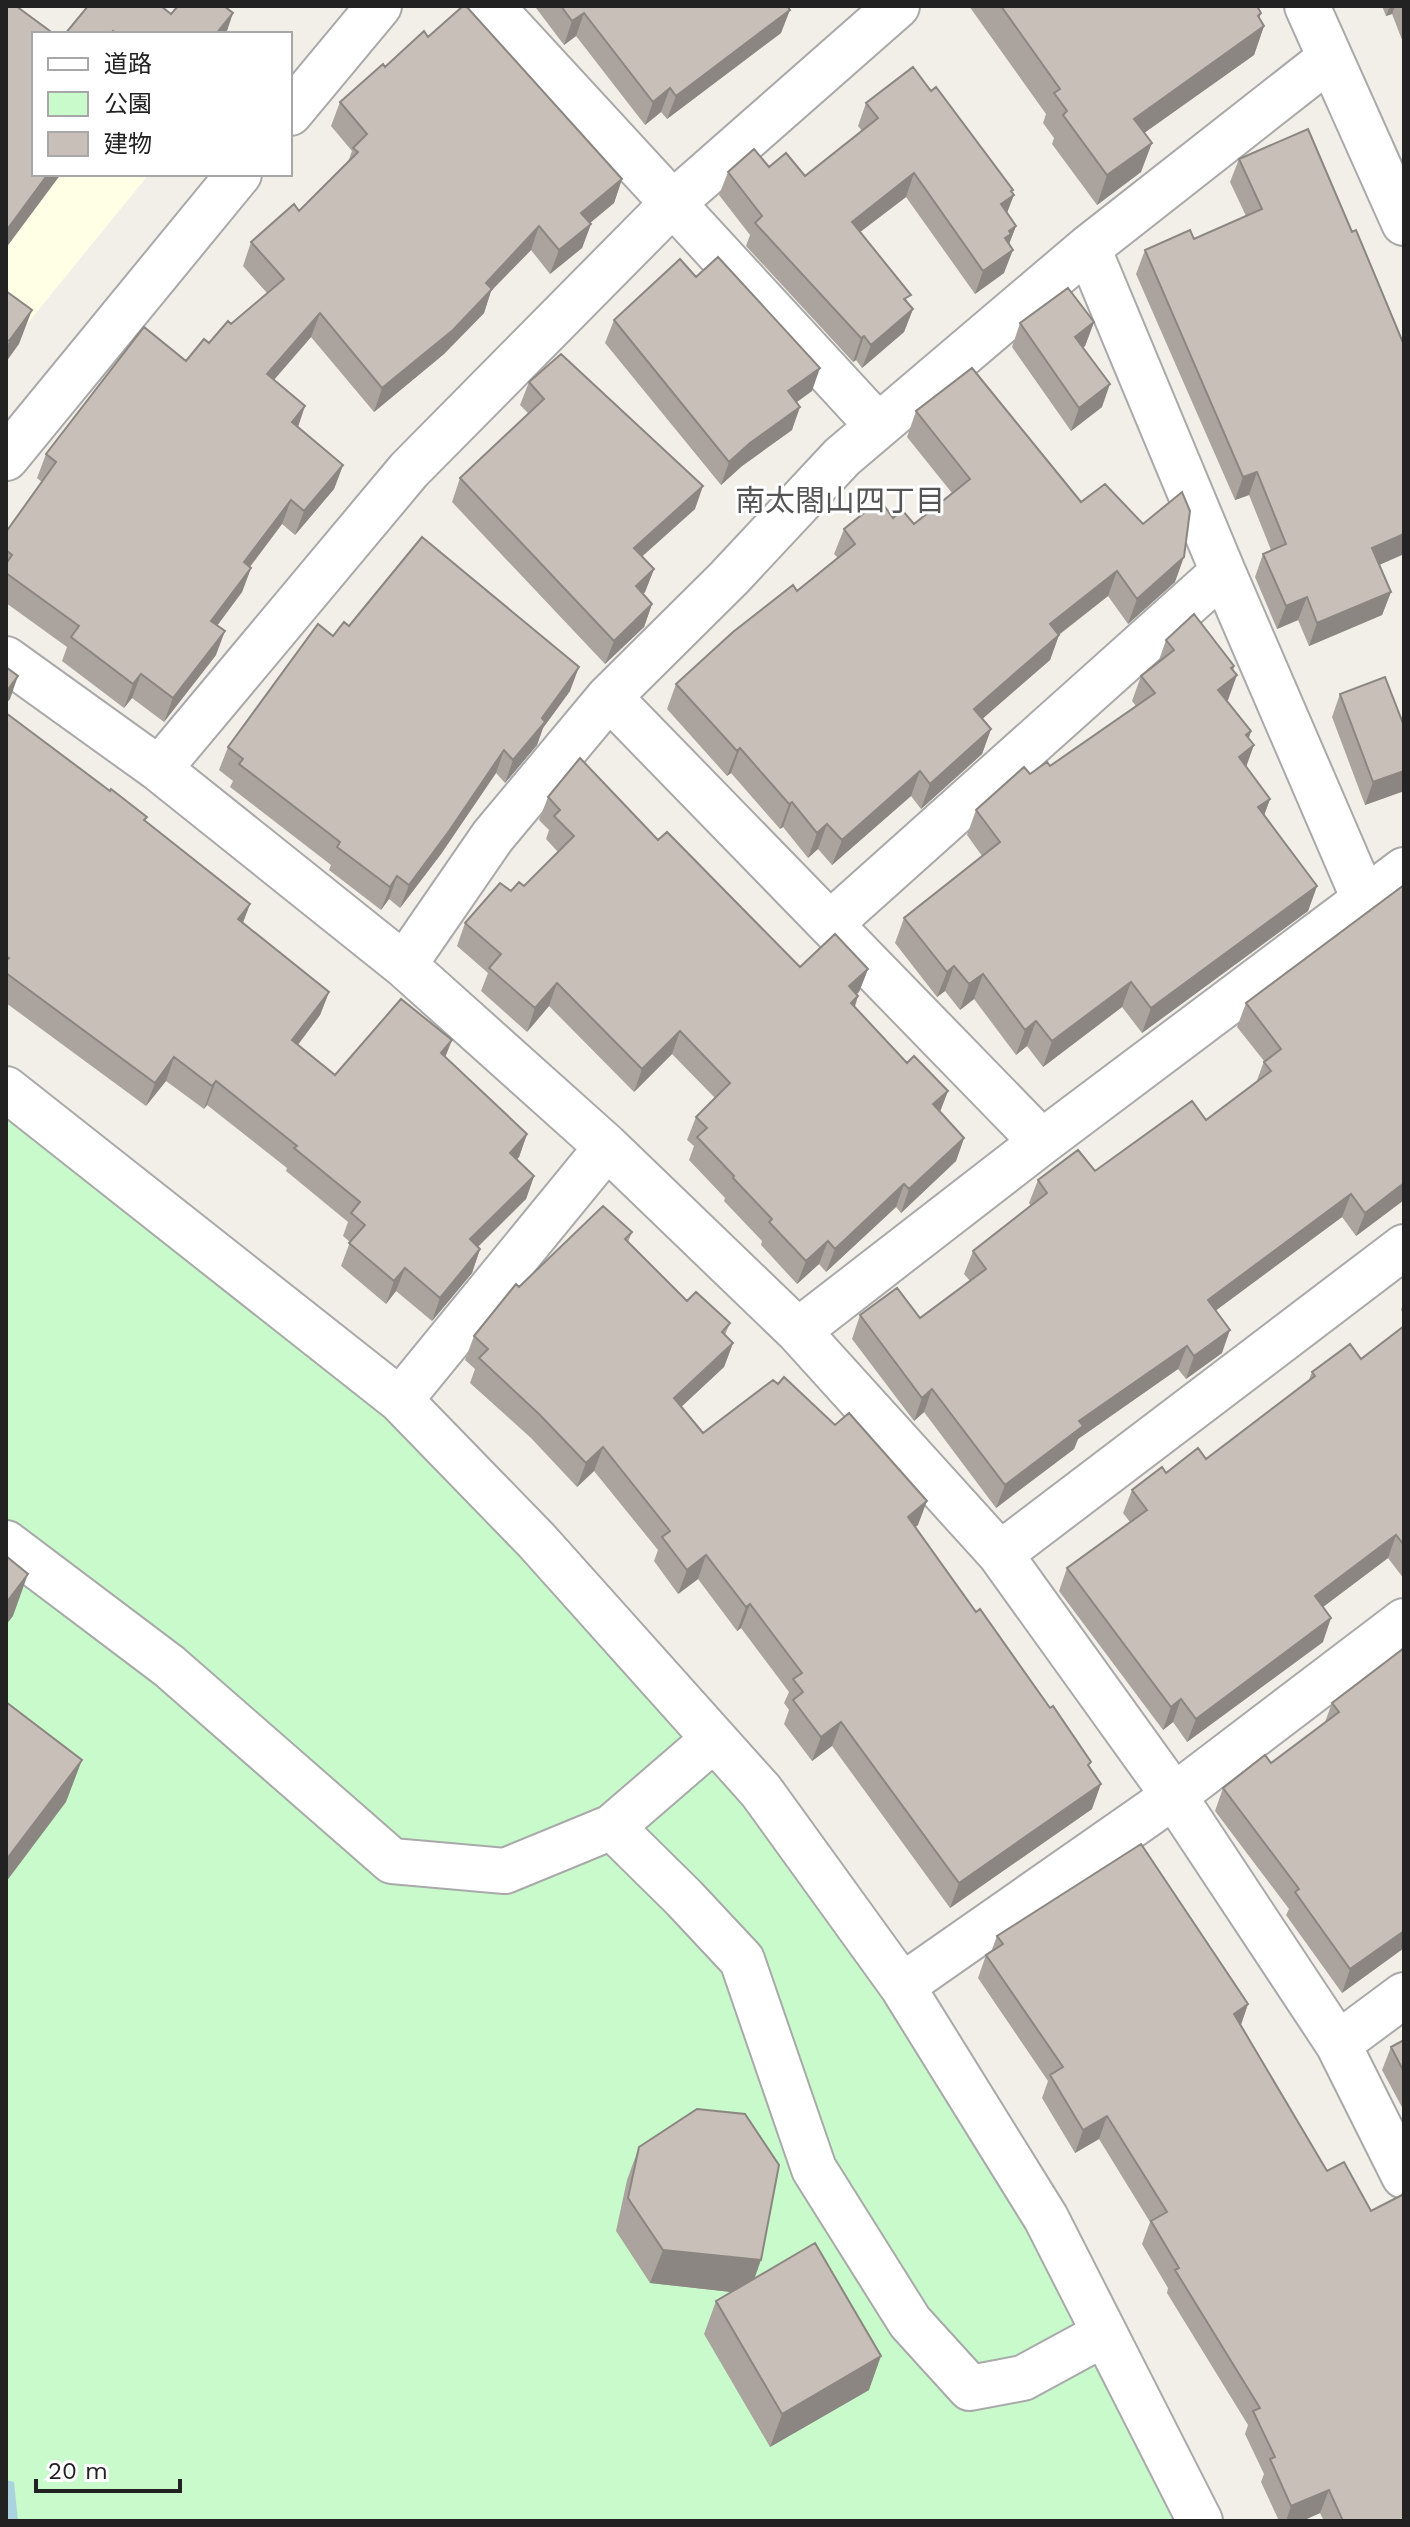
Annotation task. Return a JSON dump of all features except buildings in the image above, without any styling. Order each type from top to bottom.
[{"type":"street","points":[[292,111],[379,6]]},
{"type":"street","points":[[491,6],[878,426]]},
{"type":"street","points":[[159,769],[409,470],[673,203],[897,6]]},
{"type":"street","points":[[1307,6],[1404,223]]},
{"type":"street","points":[[404,965],[493,836],[609,697],[729,578],[842,457],[1088,248],[1330,58]]},
{"type":"street","points":[[6,458],[237,176]]},
{"type":"street","points":[[1088,248],[1364,899]]},
{"type":"street","points":[[831,923],[1223,572]]},
{"type":"street","points":[[6,659],[159,769],[404,965],[607,1147],[798,1331],[1000,1554],[1174,1796],[1338,2044],[1404,2176]]},
{"type":"street","points":[[609,697],[1042,1142]]},
{"type":"street","points":[[798,1331],[1042,1142],[1404,870]]},
{"type":"street","points":[[6,1089],[400,1400],[537,1541],[761,1791],[902,1986],[1046,2218],[1200,2521]]},
{"type":"street","points":[[400,1400],[607,1147]]},
{"type":"street","points":[[1000,1554],[1404,1247]]},
{"type":"street","points":[[6,1543],[169,1666],[392,1861],[505,1871],[612,1827],[714,1739]]},
{"type":"street","points":[[902,1986],[1174,1796],[1404,1621]]},
{"type":"street","points":[[612,1827],[742,1960],[814,2169],[910,2322],[970,2388],[1023,2378],[1104,2334]]},
{"type":"street","points":[[1338,2044],[1404,1995]]},
{"type":"shaded area","points":[[6,11],[32,32],[32,176],[147,176],[23,329],[6,316]]},
{"type":"green space","points":[[6,1090],[407,1406],[773,1797],[1203,2521],[6,2521]]},
{"type":"water","points":[[6,2480],[14,2482],[18,2521],[6,2521]]},
{"type":"district","name":"南太閤山四丁目","points":[[840,500]]}]
